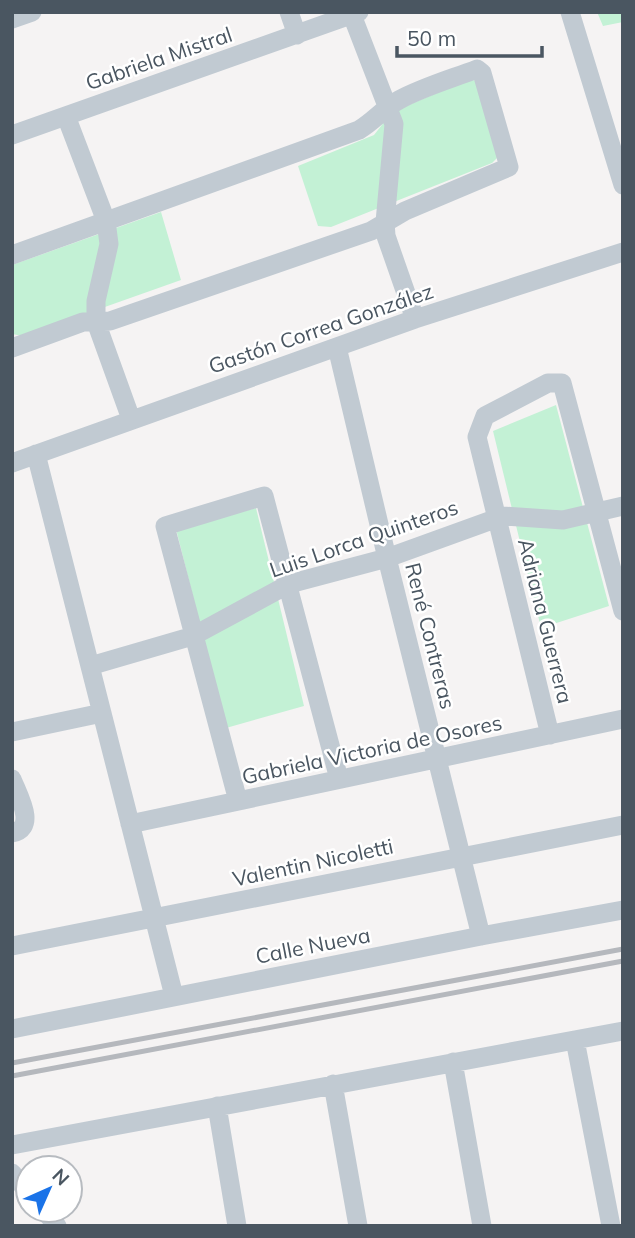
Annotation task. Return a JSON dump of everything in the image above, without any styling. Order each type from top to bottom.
[{"type":"street","points":[[12,19],[32,12]]},
{"type":"street","points":[[289,12],[297,35]]},
{"type":"street","points":[[570,12],[623,185]]},
{"type":"street","points":[[356,13],[394,124],[386,236],[415,319]]},
{"type":"street","name":"Gabriela Mistral","points":[[12,134],[356,13]]},
{"type":"street","points":[[12,255],[359,130],[375,121],[387,107],[400,99],[477,69],[482,73],[509,167],[405,211],[371,232],[110,321],[83,322],[12,348]]},
{"type":"street","points":[[66,116],[106,221],[108,244],[96,301],[96,322],[131,419]]},
{"type":"street","name":"Gastón Correa González","points":[[12,463],[415,319],[623,252]]},
{"type":"street","name":"René Contreras","points":[[337,347],[481,936]]},
{"type":"street","name":"Adriana Guerrera","points":[[550,735],[477,437],[485,416],[548,383],[562,383],[596,512]]},
{"type":"street","points":[[36,454],[174,996]]},
{"type":"street","points":[[238,802],[165,526],[264,496],[339,779]]},
{"type":"street","name":"Luis Lorca Quinteros","points":[[90,666],[193,636],[289,584],[387,558],[503,516],[563,520],[623,506]]},
{"type":"street","points":[[596,512],[623,611]]},
{"type":"street","points":[[12,732],[102,713]]},
{"type":"street","name":"Gabriela Victoria de Osores","points":[[130,824],[623,719]]},
{"type":"street","points":[[12,779],[26,819],[19,831],[12,833]]},
{"type":"street","name":"Valentin Nicoletti","points":[[12,946],[623,825]]},
{"type":"street","name":"Calle Nueva","points":[[12,1029],[623,910]]},
{"type":"street","points":[[12,1145],[623,1031]]},
{"type":"street","points":[[575,1040],[611,1226]]},
{"type":"street","points":[[453,1062],[482,1226]]},
{"type":"street","points":[[333,1084],[358,1226]]},
{"type":"street","points":[[217,1106],[237,1226]]},
{"type":"green space","points":[[597,12],[623,12],[623,22],[603,26]]},
{"type":"green space","points":[[470,79],[482,83],[501,154],[492,163],[331,227],[318,226],[298,166],[374,135],[392,112]]},
{"type":"green space","points":[[161,212],[181,280],[23,336],[12,334],[12,265]]},
{"type":"green space","points":[[556,405],[609,606],[541,628],[493,431]]},
{"type":"green space","points":[[256,508],[304,706],[226,728],[176,529]]},
{"type":"railway","points":[[12,1063],[623,949]]},
{"type":"railway","points":[[12,1076],[623,961]]}]
